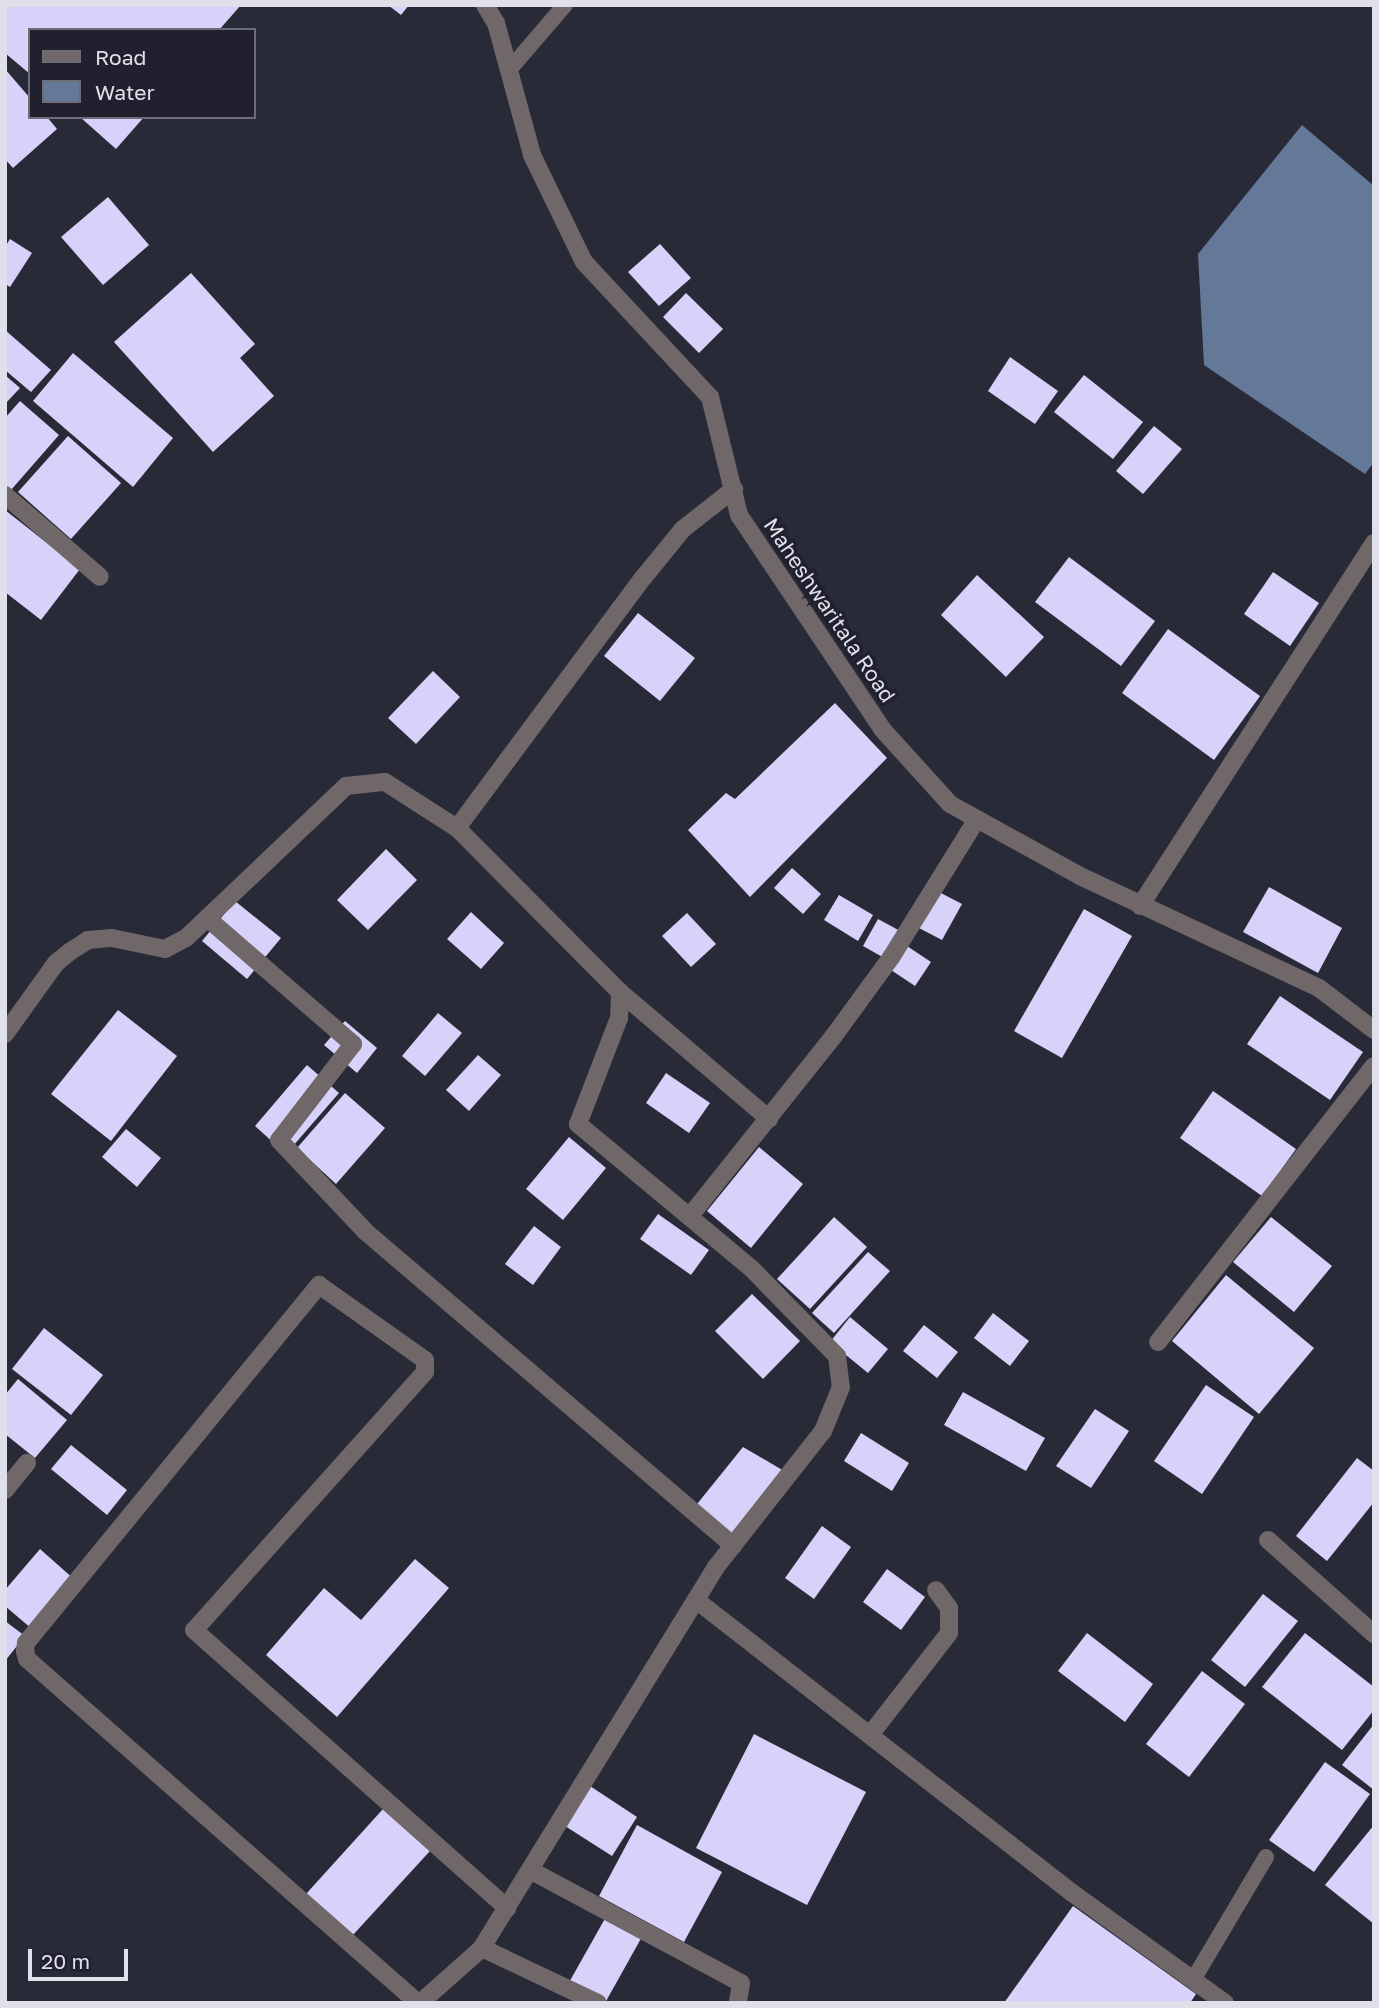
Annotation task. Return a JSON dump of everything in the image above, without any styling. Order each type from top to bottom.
[{"type":"street","name":"Maheshwaritala Road","points":[[485,5],[496,23],[532,155],[584,262],[710,397],[739,514],[882,729],[950,804],[1140,906],[1319,988],[1374,1030]]},
{"type":"street","points":[[457,828],[643,578],[683,530],[734,489]]},
{"type":"street","points":[[5,495],[100,577]]},
{"type":"street","points":[[1140,906],[1374,543]]},
{"type":"street","points":[[5,1034],[56,963],[88,940],[112,938],[165,949],[186,938],[346,786],[385,782],[457,828],[620,992],[769,1119]]},
{"type":"street","points":[[690,1216],[769,1119],[892,956],[977,819]]},
{"type":"street","points":[[207,918],[353,1044],[279,1140],[366,1232],[733,1546]]},
{"type":"street","points":[[507,1908],[194,1630],[425,1372],[425,1360],[320,1285],[26,1643],[24,1651],[27,1659],[419,2003],[482,1948],[507,1908],[696,1600],[733,1546],[823,1431],[841,1387],[841,1369],[836,1356],[752,1269],[578,1124],[620,1018],[620,992]]},
{"type":"street","points":[[1158,1342],[1374,1066]]},
{"type":"street","points":[[5,1490],[27,1463]]},
{"type":"street","points":[[1268,1539],[1374,1634]]},
{"type":"street","points":[[870,1735],[949,1633],[949,1608],[936,1590]]},
{"type":"street","points":[[696,1600],[1225,2003]]},
{"type":"street","points":[[530,1870],[741,1983],[738,2003]]},
{"type":"street","points":[[482,1948],[598,2003]]},
{"type":"lane","points":[[509,70],[565,5]]},
{"type":"lane","points":[[1193,1980],[1266,1857]]},
{"type":"water","points":[[1302,125],[1374,186],[1374,462],[1365,474],[1204,365],[1198,254]]},
{"type":"building","points":[[5,5],[241,5],[221,28],[28,28],[28,72],[5,53]]},
{"type":"building","points":[[388,5],[409,5],[401,15]]},
{"type":"building","points":[[5,69],[28,96],[28,119],[49,119],[57,129],[13,168],[5,159]]},
{"type":"building","points":[[82,119],[142,119],[116,149]]},
{"type":"building","points":[[108,197],[149,245],[103,285],[61,237]]},
{"type":"building","points":[[10,239],[32,253],[10,287],[5,284],[5,247]]},
{"type":"building","points":[[660,244],[691,278],[659,306],[628,272]]},
{"type":"building","points":[[191,273],[255,344],[240,358],[274,396],[213,452],[114,342]]},
{"type":"building","points":[[686,293],[723,329],[699,353],[663,317]]},
{"type":"building","points":[[5,330],[51,370],[31,392],[5,370]]},
{"type":"building","points":[[73,353],[173,438],[133,487],[33,401]]},
{"type":"building","points":[[1010,357],[1058,391],[1035,424],[988,391]]},
{"type":"building","points":[[5,375],[20,388],[5,404]]},
{"type":"building","points":[[1084,375],[1143,422],[1113,459],[1054,412]]},
{"type":"building","points":[[20,401],[59,435],[11,490],[5,485],[5,418]]},
{"type":"building","points":[[1154,426],[1182,449],[1143,494],[1116,471]]},
{"type":"building","points":[[68,436],[121,483],[71,539],[18,492]]},
{"type":"building","points":[[5,510],[80,569],[41,620],[5,592]]},
{"type":"building","points":[[1069,557],[1155,621],[1121,666],[1035,602]]},
{"type":"building","points":[[1273,572],[1319,603],[1290,646],[1244,614]]},
{"type":"building","points":[[977,575],[1044,637],[1006,677],[941,615]]},
{"type":"building","points":[[638,613],[695,658],[660,701],[604,656]]},
{"type":"building","points":[[1168,629],[1260,696],[1214,760],[1122,693]]},
{"type":"building","points":[[433,671],[460,697],[416,744],[388,718]]},
{"type":"building","points":[[835,703],[887,758],[750,897],[688,830],[726,793],[735,799]]},
{"type":"building","points":[[386,849],[417,880],[368,930],[337,900]]},
{"type":"building","points":[[792,868],[821,894],[803,914],[774,888]]},
{"type":"building","points":[[1269,887],[1342,928],[1318,973],[1243,932]]},
{"type":"building","points":[[939,892],[962,904],[942,940],[919,928]]},
{"type":"building","points":[[839,895],[873,915],[858,941],[824,920]]},
{"type":"building","points":[[235,901],[281,938],[247,979],[202,941]]},
{"type":"building","points":[[1084,909],[1132,936],[1062,1058],[1014,1031]]},
{"type":"building","points":[[471,912],[504,943],[481,969],[447,939]]},
{"type":"building","points":[[687,913],[716,944],[691,967],[662,936]]},
{"type":"building","points":[[878,919],[902,932],[886,959],[863,946]]},
{"type":"building","points":[[904,944],[931,962],[915,986],[888,968]]},
{"type":"building","points":[[1280,996],[1363,1052],[1330,1100],[1247,1044]]},
{"type":"building","points":[[118,1010],[177,1056],[111,1141],[51,1094]]},
{"type":"building","points":[[438,1013],[462,1033],[425,1076],[402,1056]]},
{"type":"building","points":[[345,1021],[377,1048],[357,1073],[324,1045]]},
{"type":"building","points":[[478,1055],[501,1075],[469,1111],[446,1090]]},
{"type":"building","points":[[307,1065],[339,1093],[286,1154],[255,1126]]},
{"type":"building","points":[[666,1073],[710,1103],[689,1133],[646,1103]]},
{"type":"building","points":[[1213,1091],[1296,1149],[1262,1196],[1180,1138]]},
{"type":"building","points":[[345,1093],[385,1128],[336,1184],[297,1148]]},
{"type":"building","points":[[126,1129],[161,1158],[137,1187],[102,1157]]},
{"type":"building","points":[[569,1137],[606,1168],[563,1220],[526,1189]]},
{"type":"building","points":[[759,1147],[803,1184],[751,1248],[707,1211]]},
{"type":"building","points":[[658,1214],[709,1250],[691,1275],[640,1239]]},
{"type":"building","points":[[834,1217],[867,1247],[810,1309],[777,1279]]},
{"type":"building","points":[[1271,1217],[1332,1266],[1294,1312],[1233,1262]]},
{"type":"building","points":[[534,1226],[561,1247],[533,1285],[505,1264]]},
{"type":"building","points":[[868,1252],[890,1271],[834,1333],[812,1313]]},
{"type":"building","points":[[1226,1275],[1314,1348],[1259,1414],[1172,1341]]},
{"type":"building","points":[[752,1294],[800,1341],[763,1379],[715,1331]]},
{"type":"building","points":[[993,1313],[1029,1341],[1010,1366],[974,1338]]},
{"type":"building","points":[[850,1317],[888,1349],[868,1373],[830,1342]]},
{"type":"building","points":[[924,1325],[958,1352],[937,1378],[903,1351]]},
{"type":"building","points":[[44,1328],[103,1375],[71,1415],[12,1369]]},
{"type":"building","points":[[18,1379],[67,1420],[35,1458],[5,1434],[5,1395]]},
{"type":"building","points":[[1206,1385],[1254,1417],[1202,1494],[1154,1461]]},
{"type":"building","points":[[963,1392],[1045,1438],[1026,1471],[944,1425]]},
{"type":"building","points":[[1095,1409],[1129,1431],[1091,1488],[1056,1466]]},
{"type":"building","points":[[861,1433],[909,1463],[892,1491],[844,1461]]},
{"type":"building","points":[[71,1445],[127,1490],[107,1515],[51,1469]]},
{"type":"building","points":[[743,1447],[784,1471],[727,1544],[689,1514]]},
{"type":"building","points":[[1357,1458],[1374,1471],[1374,1502],[1327,1561],[1296,1536]]},
{"type":"building","points":[[822,1526],[851,1547],[814,1599],[785,1578]]},
{"type":"building","points":[[40,1549],[75,1580],[32,1629],[5,1606],[5,1590]]},
{"type":"building","points":[[415,1559],[449,1588],[337,1717],[266,1655],[324,1588],[361,1620]]},
{"type":"building","points":[[887,1569],[925,1597],[901,1630],[863,1602]]},
{"type":"building","points":[[1263,1594],[1298,1621],[1245,1687],[1211,1660]]},
{"type":"building","points":[[5,1621],[25,1636],[5,1661]]},
{"type":"building","points":[[1087,1633],[1153,1684],[1125,1722],[1058,1671]]},
{"type":"building","points":[[1305,1633],[1374,1687],[1374,1710],[1342,1750],[1262,1687]]},
{"type":"building","points":[[1202,1671],[1245,1704],[1189,1777],[1146,1744]]},
{"type":"building","points":[[1374,1724],[1374,1790],[1342,1765]]},
{"type":"building","points":[[754,1734],[866,1792],[807,1905],[696,1848]]},
{"type":"building","points":[[1325,1762],[1370,1794],[1314,1872],[1269,1840]]},
{"type":"building","points":[[590,1786],[637,1817],[612,1856],[565,1826]]},
{"type":"building","points":[[383,1809],[430,1851],[352,1936],[306,1894]]},
{"type":"building","points":[[637,1825],[722,1872],[684,1942],[599,1896]]},
{"type":"building","points":[[1374,1825],[1374,1924],[1325,1885]]},
{"type":"building","points":[[1073,1906],[1196,1994],[1190,2003],[1004,2003]]},
{"type":"building","points":[[607,1915],[643,1935],[605,2003],[567,1986]]}]
